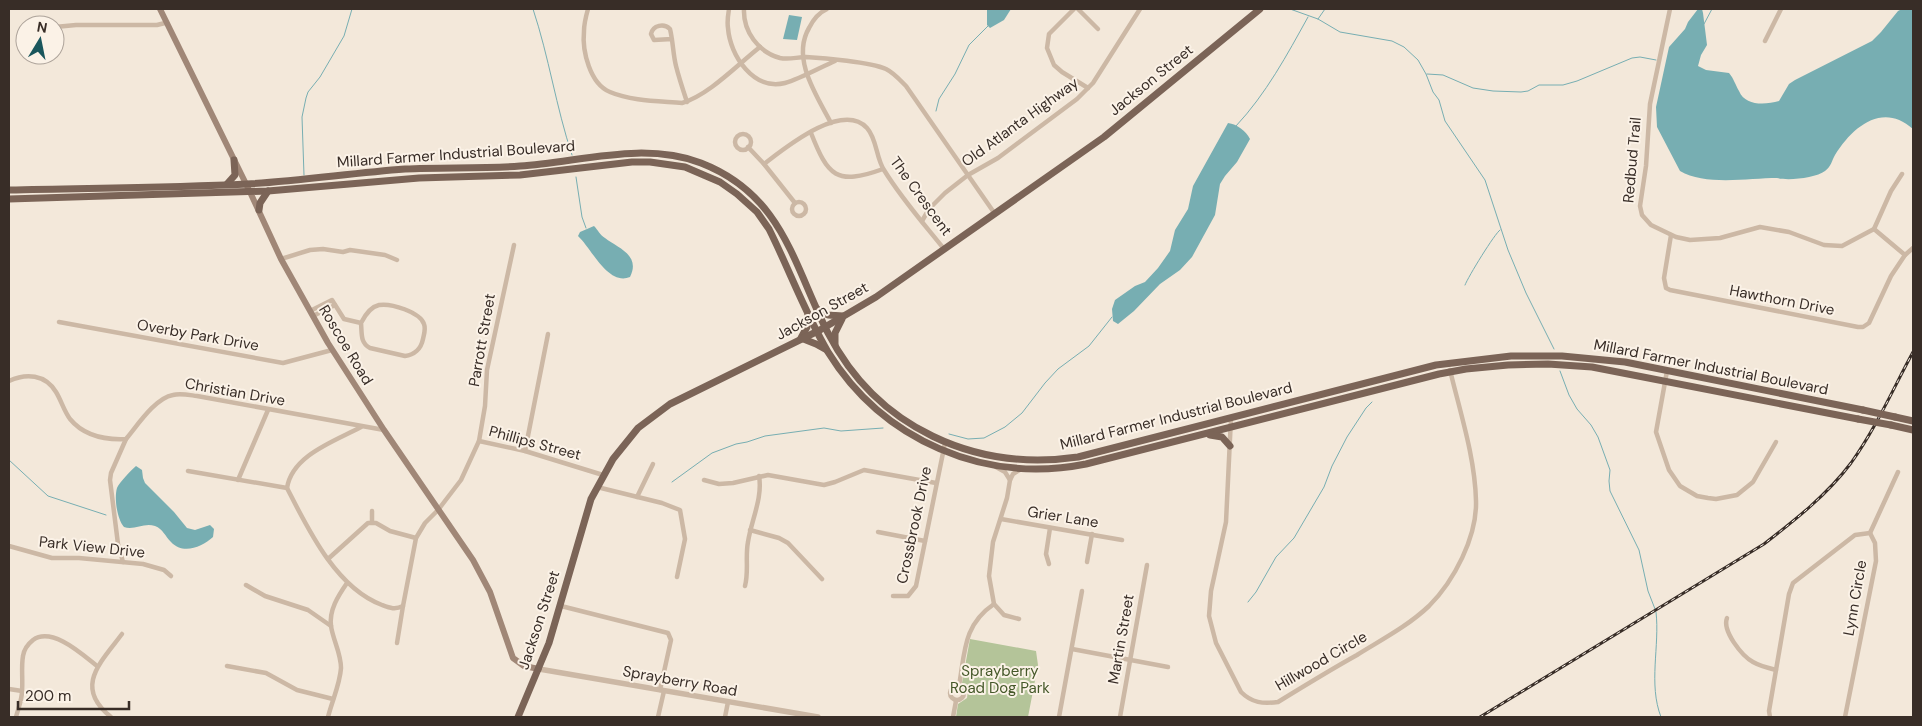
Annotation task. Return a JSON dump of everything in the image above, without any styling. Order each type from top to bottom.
[{"type":"main road","name":"Roscoe Road","points":[[160,9],[165,23],[250,192],[281,259],[332,350],[438,510],[463,543],[485,580],[511,654],[521,665],[539,669]]},
{"type":"main road","name":"Jackson Street","points":[[518,717],[549,643],[561,606],[585,515],[603,475],[629,437],[652,416],[683,396],[783,349],[876,297],[1104,136],[1260,9]]},
{"type":"main road","name":"Millard Farmer Industrial Boulevard","points":[[9,190],[246,184],[406,169],[520,166],[635,153],[680,156],[704,164],[726,175],[752,194],[763,206],[776,222],[790,248],[825,327],[836,347],[854,373],[881,402],[913,425],[945,443],[975,453],[1006,459],[1062,460],[1087,455],[1449,363],[1502,356],[1562,356],[1625,362],[1913,420]]},
{"type":"main road","points":[[227,184],[235,175],[234,160]]},
{"type":"main road","name":"Millard Farmer Industrial Boulevard","points":[[9,199],[250,192],[419,178],[520,175],[632,162],[676,165],[694,170],[720,182],[757,212],[769,229],[828,351],[851,384],[882,414],[909,434],[943,451],[995,466],[1022,469],[1076,466],[1451,372],[1496,366],[1562,364],[1615,370],[1913,430]]},
{"type":"main road","points":[[258,210],[260,202],[268,191]]},
{"type":"main road","points":[[817,309],[828,315],[844,316],[835,333],[836,347]]},
{"type":"main road","points":[[808,312],[807,327],[801,338],[828,351]]},
{"type":"main road","points":[[1194,436],[1218,435],[1230,446]]},
{"type":"street","points":[[588,9],[583,32],[589,67],[602,87],[610,92],[624,96],[687,102],[706,91],[760,47]]},
{"type":"street","points":[[729,9],[728,30],[740,62],[744,68],[764,82],[785,83],[837,60]]},
{"type":"street","points":[[744,9],[747,28],[760,47],[778,57],[837,60],[874,66],[885,69],[895,76],[906,86],[995,214]]},
{"type":"street","points":[[827,9],[814,18],[805,35],[803,57],[807,73],[831,124]]},
{"type":"street","points":[[1074,9],[1049,34],[1047,48],[1054,65],[1088,88]]},
{"type":"street","points":[[1078,9],[1098,29]]},
{"type":"street","name":"Old Atlanta Highway","points":[[922,221],[929,209],[945,193],[968,176],[998,158],[1077,99],[1088,88],[1140,9]]},
{"type":"street","name":"Redbud Trail","points":[[1670,9],[1650,104],[1646,166],[1640,210],[1651,225],[1671,235],[1685,239],[1720,238],[1760,227],[1789,232],[1824,245],[1842,246],[1874,229]]},
{"type":"street","points":[[1765,40],[1781,9]]},
{"type":"street","points":[[65,26],[157,25],[165,23]]},
{"type":"street","points":[[672,39],[654,40],[651,34],[656,27],[667,26],[670,29],[672,39],[676,66],[687,102]]},
{"type":"street","name":"The Crescent","points":[[764,164],[794,141],[831,124],[845,119],[861,123],[868,130],[882,169],[944,249]]},
{"type":"street","points":[[811,133],[821,158],[833,171],[841,175],[857,178],[882,169]]},
{"type":"street","points":[[748,148],[764,164],[795,203]]},
{"type":"street","points":[[1902,174],[1890,191],[1874,229],[1906,255]]},
{"type":"street","name":"Hawthorn Drive","points":[[1671,235],[1664,278],[1666,288],[1670,290],[1858,327],[1863,327],[1868,323],[1891,276],[1913,248]]},
{"type":"street","name":"Parrott Street","points":[[479,441],[484,406],[486,370],[514,245]]},
{"type":"street","points":[[281,259],[310,250],[323,249],[342,252],[350,250],[385,255],[397,260]]},
{"type":"street","points":[[312,314],[334,302],[344,319],[361,324]]},
{"type":"street","points":[[380,305],[407,310],[417,315],[424,323],[425,330],[422,345],[410,355],[405,356],[370,348],[365,346],[362,341],[361,324],[365,315],[372,308],[380,305]]},
{"type":"street","name":"Overby Park Drive","points":[[59,322],[283,363],[332,350]]},
{"type":"street","points":[[526,451],[548,334]]},
{"type":"street","name":"Hillwood Circle","points":[[1231,418],[1226,522],[1211,591],[1210,616],[1216,644],[1241,692],[1247,698],[1256,702],[1268,704],[1278,702],[1400,629],[1429,606],[1454,576],[1468,540],[1475,514],[1476,501],[1468,449],[1449,363]]},
{"type":"street","points":[[1667,371],[1656,432],[1669,470],[1680,486],[1697,496],[1716,499],[1737,495],[1753,482],[1776,442]]},
{"type":"street","points":[[9,381],[19,377],[36,376],[55,390],[70,419],[83,430],[97,437],[109,440],[126,439]]},
{"type":"street","name":"Christian Drive","points":[[123,562],[118,544],[110,480],[111,473],[126,439],[152,407],[163,398],[174,394],[197,396],[384,430]]},
{"type":"street","points":[[238,480],[268,410]]},
{"type":"street","points":[[361,427],[302,460],[293,472],[287,488],[320,548],[347,583],[372,602],[392,609],[404,606]]},
{"type":"street","name":"Phillips Street","points":[[416,538],[425,523],[462,480],[479,441],[526,451],[603,475]]},
{"type":"street","name":"Crossbrook Drive","points":[[894,596],[908,596],[915,589],[945,443]]},
{"type":"street","points":[[637,497],[653,464]]},
{"type":"street","points":[[995,466],[1005,472],[1010,480]]},
{"type":"street","points":[[1019,619],[1004,615],[994,604],[989,576],[989,563],[993,542],[1007,498],[1010,480],[1013,474],[1022,469]]},
{"type":"street","points":[[704,480],[719,484],[733,483],[771,475],[824,484],[835,482],[864,470],[936,483]]},
{"type":"street","points":[[188,471],[287,488]]},
{"type":"street","points":[[1870,533],[1898,472]]},
{"type":"street","points":[[745,586],[748,570],[747,546],[760,488],[759,476]]},
{"type":"street","points":[[597,487],[662,503],[680,510],[685,540],[677,577]]},
{"type":"street","points":[[372,511],[372,522]]},
{"type":"street","name":"Grier Lane","points":[[1001,519],[1122,540]]},
{"type":"street","points":[[328,559],[364,525],[372,522],[390,532],[416,538],[397,643]]},
{"type":"street","points":[[1049,564],[1046,554],[1050,528]]},
{"type":"street","points":[[750,530],[788,542],[822,579]]},
{"type":"street","points":[[878,532],[925,541]]},
{"type":"street","name":"Lynn Circle","points":[[1770,717],[1769,711],[1789,594],[1793,583],[1855,535],[1870,533],[1875,543],[1876,561],[1845,717]]},
{"type":"street","points":[[1087,562],[1092,534]]},
{"type":"street","name":"Park View Drive","points":[[9,546],[52,558],[79,558],[143,564],[164,570],[171,576]]},
{"type":"street","name":"Martin Street","points":[[1120,717],[1147,565]]},
{"type":"street","points":[[328,717],[341,667],[331,626],[333,607],[347,583]]},
{"type":"street","points":[[246,584],[265,596],[308,610],[331,626]]},
{"type":"street","points":[[1059,717],[1082,591]]},
{"type":"street","points":[[959,686],[971,626],[983,612],[994,604]]},
{"type":"street","points":[[561,606],[668,633],[671,640],[658,717]]},
{"type":"street","points":[[1727,618],[1725,622],[1727,630],[1744,656],[1754,663],[1776,670]]},
{"type":"street","points":[[111,717],[101,708],[93,691],[91,681],[97,666],[122,634]]},
{"type":"street","points":[[16,717],[22,691],[23,657],[30,642],[37,637],[49,636],[59,639],[97,666]]},
{"type":"street","points":[[1072,649],[1168,667]]},
{"type":"street","points":[[227,666],[266,673],[297,690],[333,699]]},
{"type":"street","name":"Sprayberry Road","points":[[539,669],[818,717]]},
{"type":"street","points":[[956,701],[961,700],[964,694],[963,688],[959,686]]},
{"type":"street","points":[[956,701],[952,698],[950,692],[952,688],[959,686]]},
{"type":"street","points":[[9,689],[22,691]]},
{"type":"street","points":[[953,717],[956,701]]},
{"type":"street","points":[[725,717],[728,702]]},
{"type":"green space","name":"Sprayberry Road Dog Park","points":[[970,639],[1036,651],[1038,665],[1028,717],[956,717],[958,704],[967,698],[968,691],[962,683]]},
{"type":"water","points":[[987,9],[1011,9],[1004,20],[990,28],[987,25]]},
{"type":"water","points":[[1698,9],[1702,9],[1703,13],[1707,45],[1701,55],[1698,66],[1706,70],[1729,73],[1742,96],[1751,102],[1762,104],[1779,101],[1789,84],[1872,41],[1898,11],[1913,9],[1913,129],[1902,121],[1891,118],[1880,118],[1870,121],[1860,127],[1842,144],[1827,169],[1809,177],[1714,180],[1690,176],[1680,171],[1657,127],[1656,107],[1669,47],[1685,29]]},
{"type":"water","points":[[789,15],[802,17],[797,40],[783,39]]},
{"type":"water","points":[[1228,123],[1241,128],[1250,139],[1237,162],[1220,184],[1215,215],[1192,257],[1180,270],[1160,284],[1134,311],[1118,324],[1113,321],[1112,309],[1115,300],[1135,286],[1145,282],[1170,251],[1175,230],[1188,209],[1193,186]]},
{"type":"water","points":[[594,226],[603,237],[622,249],[630,258],[633,263],[633,269],[630,277],[622,278],[608,271],[578,236],[580,232]]},
{"type":"water","points":[[136,466],[142,470],[145,483],[187,528],[195,530],[210,525],[214,529],[213,537],[203,544],[187,549],[176,546],[158,527],[147,525],[132,528],[124,527],[118,514],[116,492],[120,483]]},
{"type":"waterway","points":[[304,175],[302,117],[306,98],[344,36],[352,9]]},
{"type":"waterway","points":[[533,9],[572,155]]},
{"type":"waterway","points":[[1290,9],[1318,19],[1340,32],[1392,41],[1404,47],[1418,60],[1433,92],[1439,100],[1445,121],[1485,180],[1508,250],[1526,293],[1554,349]]},
{"type":"waterway","points":[[1318,19],[1325,9]]},
{"type":"waterway","points":[[1704,24],[1712,9]]},
{"type":"waterway","points":[[1236,126],[1257,101],[1284,60],[1308,17]]},
{"type":"waterway","points":[[936,111],[939,99],[955,74],[969,45],[988,26]]},
{"type":"waterway","points":[[1427,74],[1443,75],[1473,88],[1521,92],[1528,91],[1539,85],[1563,85],[1577,81],[1632,58],[1640,57],[1656,60]]},
{"type":"waterway","points":[[576,177],[582,217],[586,228]]},
{"type":"waterway","points":[[1465,285],[1500,230]]},
{"type":"waterway","points":[[949,434],[968,439],[984,438],[1005,427],[1022,413],[1058,369],[1089,346],[1112,317]]},
{"type":"waterway","points":[[1560,371],[1569,395],[1577,409],[1591,425],[1598,437],[1610,470],[1610,491],[1639,550],[1648,591],[1655,609]]},
{"type":"waterway","points":[[1248,602],[1256,592],[1276,557],[1294,538],[1324,487],[1332,466],[1347,437],[1372,402]]},
{"type":"waterway","points":[[672,482],[712,453],[765,436],[824,428],[841,431],[883,428]]},
{"type":"waterway","points":[[9,460],[48,496],[106,515]]},
{"type":"waterway","points":[[9,531],[9,543]]},
{"type":"waterway","points":[[1656,612],[1655,691],[1661,717]]},
{"type":"railway","points":[[1480,717],[1764,544],[1799,516],[1832,486],[1851,463],[1876,422],[1913,352]]}]
